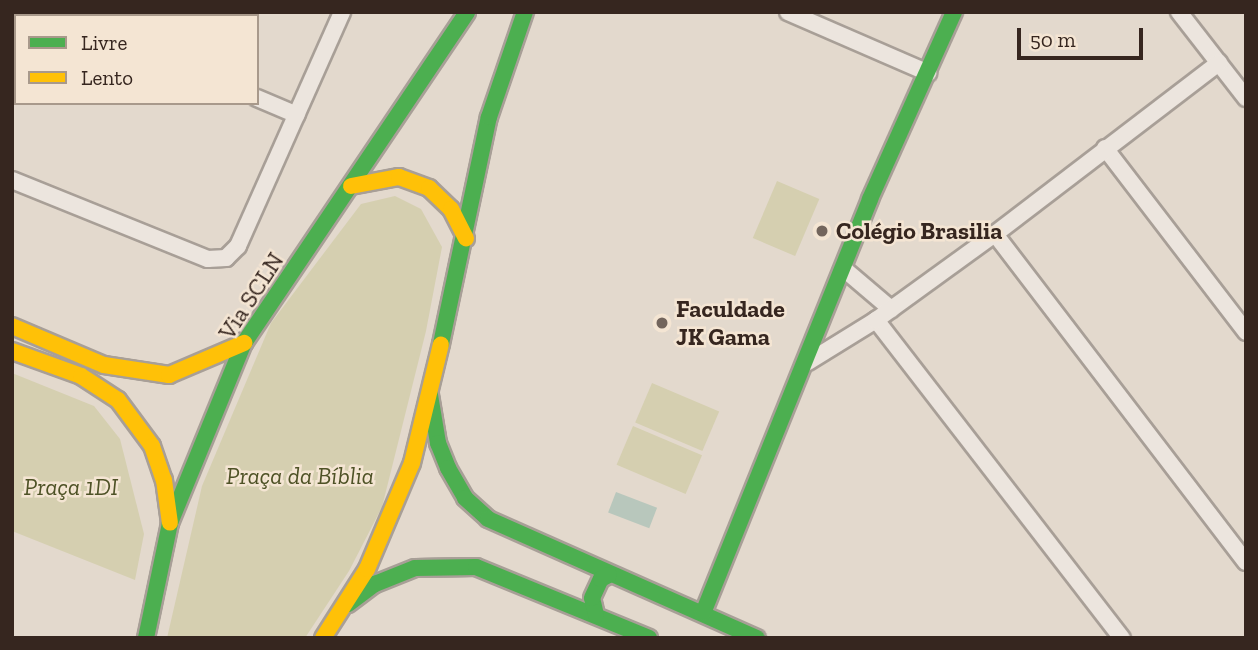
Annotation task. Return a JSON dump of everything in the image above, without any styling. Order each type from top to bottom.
[{"type":"main road","name":"Via SCLN","points":[[146,638],[170,523],[244,343],[467,12]]},
{"type":"main road","points":[[323,638],[344,608],[391,518],[430,395],[500,75],[524,12]]},
{"type":"main road","points":[[704,613],[844,269],[954,12]]},
{"type":"main road","points":[[351,186],[398,177],[429,188],[451,209],[466,238]]},
{"type":"main road","points":[[12,326],[103,365],[169,376],[244,343]]},
{"type":"main road","points":[[12,351],[81,376],[118,400],[152,446],[164,480],[170,523]]},
{"type":"main road","points":[[430,395],[438,443],[465,498],[488,519],[609,575],[704,613],[757,638]]},
{"type":"main road","points":[[344,608],[393,575],[442,565],[476,567],[515,579],[649,638]]},
{"type":"main road","points":[[596,615],[592,598],[601,579],[609,575]]},
{"type":"street","points":[[12,180],[217,260],[238,246],[342,12]]},
{"type":"street","points":[[788,12],[928,73]]},
{"type":"street","points":[[1179,12],[1246,99]]},
{"type":"street","points":[[808,362],[876,320],[995,234],[1219,63]]},
{"type":"street","points":[[259,99],[297,115]]},
{"type":"street","points":[[1105,148],[1246,332]]},
{"type":"street","points":[[995,234],[1246,562]]},
{"type":"street","points":[[844,269],[891,309]]},
{"type":"street","points":[[876,320],[1122,638]]},
{"type":"green space","points":[[777,181],[819,199],[795,256],[753,238]]},
{"type":"green space","name":"Praça da Bíblia","points":[[395,196],[421,209],[442,247],[426,331],[382,507],[349,571],[305,638],[167,638],[202,486],[271,323],[361,204]]},
{"type":"green space","name":"Praça 1DI","points":[[12,373],[94,406],[120,439],[144,534],[135,580],[12,531]]},
{"type":"green space","points":[[652,383],[719,412],[702,451],[635,423]]},
{"type":"green space","points":[[633,426],[702,455],[686,494],[617,465]]},
{"type":"shaded area","points":[[616,492],[657,508],[649,528],[608,513]]},
{"type":"traffic: fast","points":[[146,638],[170,523],[244,343],[467,12]]},
{"type":"traffic: fast","points":[[441,344],[489,117],[525,12]]},
{"type":"traffic: fast","points":[[703,613],[870,199],[954,12]]},
{"type":"traffic: fast","points":[[430,395],[438,443],[448,468],[465,498],[488,519],[757,638]]},
{"type":"traffic: fast","points":[[348,604],[375,584],[415,568],[476,567],[649,638]]},
{"type":"traffic: fast","points":[[596,615],[592,598],[601,579],[609,575]]},
{"type":"traffic: slow","points":[[351,186],[399,177],[429,188],[451,209],[466,238]]},
{"type":"traffic: slow","points":[[12,326],[104,365],[169,375],[244,343]]},
{"type":"traffic: slow","points":[[323,638],[367,569],[412,463],[441,344]]},
{"type":"traffic: slow","points":[[12,351],[81,376],[118,400],[152,446],[164,480],[170,523]]},
{"type":"place","name":"Colégio Brasilia","points":[[822,231]]},
{"type":"place","name":"Faculdade JK Gama","points":[[662,323]]}]
